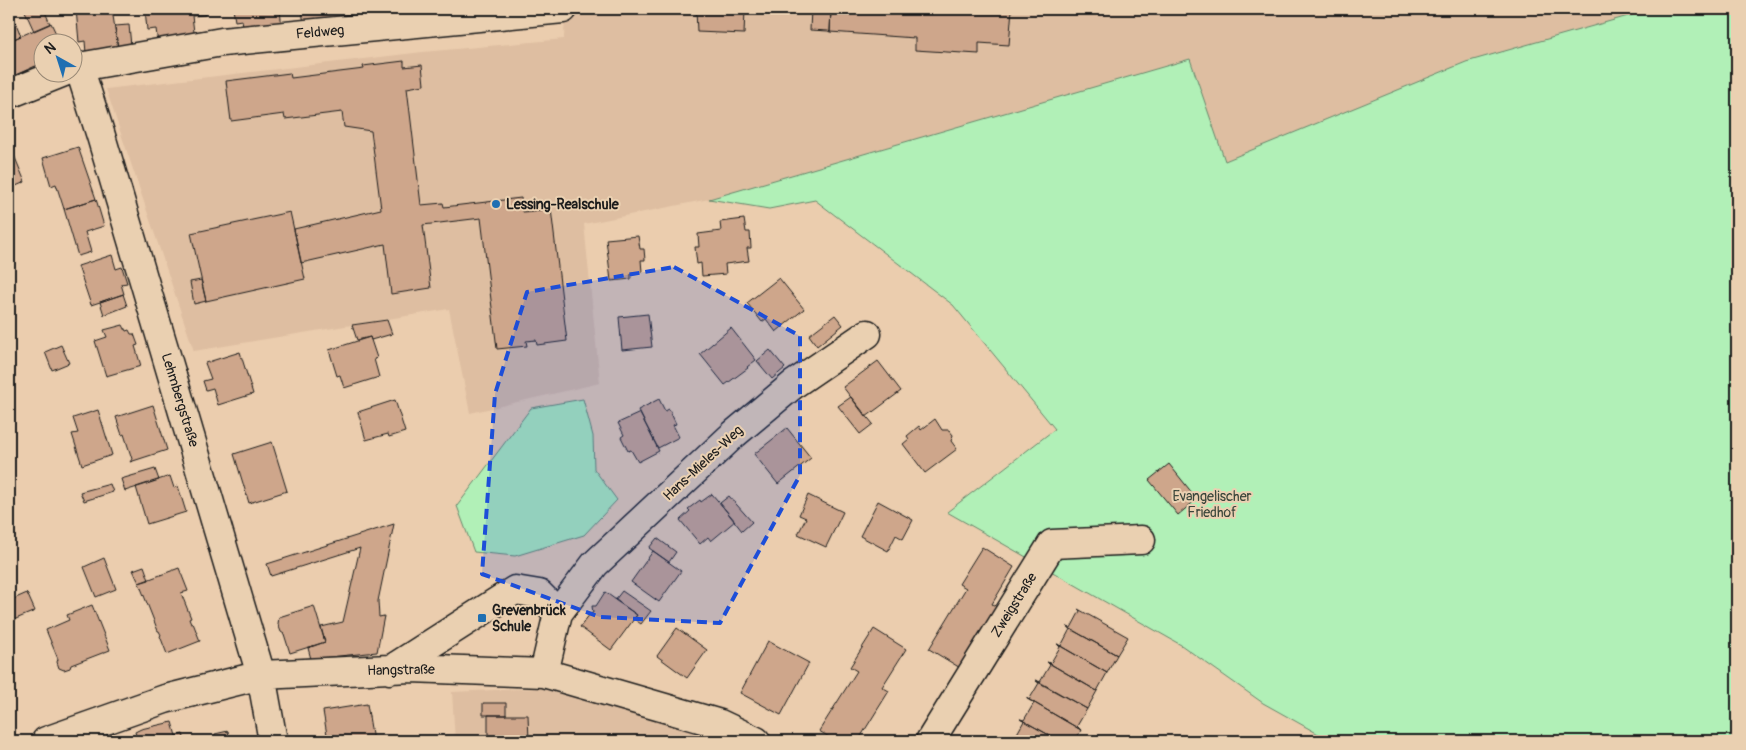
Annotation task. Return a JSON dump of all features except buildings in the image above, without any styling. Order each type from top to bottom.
[{"type":"street","name":"Feldweg","points":[[82,68],[222,42],[563,9]]},
{"type":"street","points":[[9,94],[40,82]]},
{"type":"street","name":"Lehmbergstraße","points":[[77,82],[107,155],[261,675],[274,741]]},
{"type":"street","name":"Hans-Mieles-Weg","points":[[544,673],[558,613],[595,564],[733,435],[794,384],[867,334]]},
{"type":"street","name":"Zweigstraße","points":[[930,741],[1052,544],[1141,540]]},
{"type":"street","points":[[390,670],[515,590],[539,594],[558,613]]},
{"type":"street","name":"Hangstraße","points":[[46,741],[165,699],[261,675],[411,668],[544,673],[720,724],[756,741]]},
{"type":"highlighted area","points":[[674,267],[800,336],[800,475],[720,623],[600,617],[482,574],[495,394],[527,292]]},
{"type":"shaded area","points":[[565,9],[1653,9],[1466,62],[1224,162],[1189,59],[709,199],[584,224],[600,383],[470,413],[449,309],[194,351],[106,89],[423,52],[564,39]]},
{"type":"shaded area","points":[[559,687],[731,741],[455,741],[452,692]]},
{"type":"green space","name":"Evangelischer Friedhof","points":[[1653,9],[1737,9],[1737,741],[1320,741],[1322,736],[1263,703],[1181,645],[947,512],[1055,429],[953,305],[815,200],[769,209],[709,199],[1190,59],[1225,161],[1466,62]]},
{"type":"green space","points":[[583,399],[593,436],[594,469],[617,500],[584,535],[515,556],[474,552],[457,506],[531,408]]},
{"type":"place","name":"Lessing-Realschule","points":[[496,204]]},
{"type":"place","name":"Grevenbrück Schule","points":[[482,618]]}]
